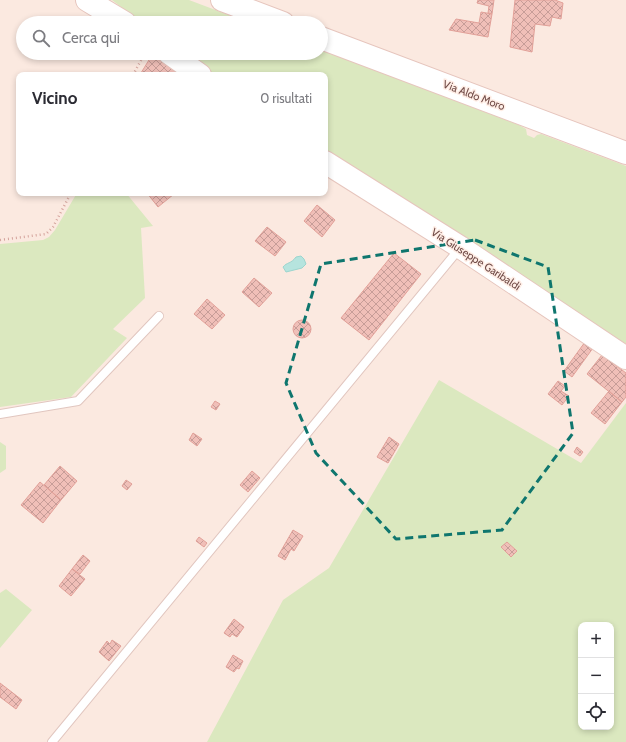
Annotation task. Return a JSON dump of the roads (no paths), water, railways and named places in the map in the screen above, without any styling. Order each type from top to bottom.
[{"type":"main road","points":[[87,0],[113,16]]},
{"type":"main road","points":[[108,0],[125,16]]},
{"type":"main road","points":[[222,0],[264,16]]},
{"type":"main road","name":"Via Aldo Moro","points":[[328,41],[626,153]]},
{"type":"main road","points":[[179,60],[196,72]]},
{"type":"main road","name":"Via Giuseppe Garibaldi","points":[[328,164],[460,247],[626,358]]},
{"type":"lane","points":[[52,742],[460,247]]},
{"type":"lane","points":[[0,414],[78,401],[159,316]]},
{"type":"water","points":[[301,256],[306,264],[302,268],[286,272],[283,267],[296,257]]}]
